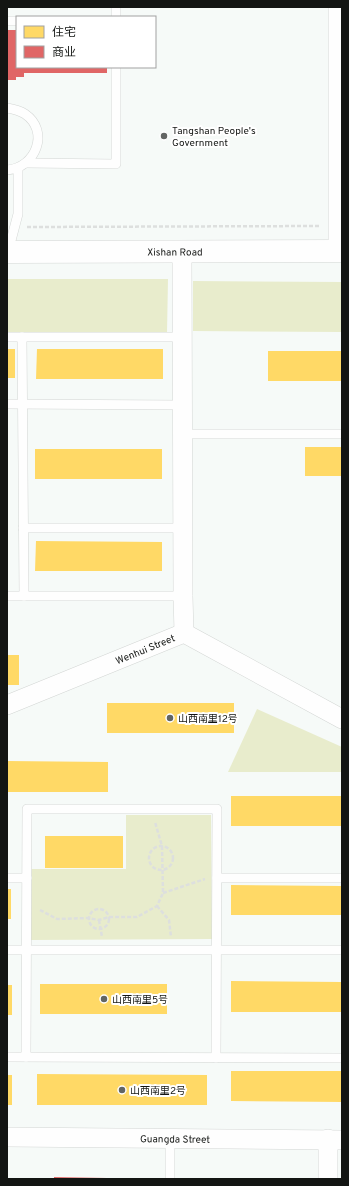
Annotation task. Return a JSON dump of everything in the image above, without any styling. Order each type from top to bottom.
[{"type":"street","points":[[338,7],[338,226],[340,251]]},
{"type":"street","name":"Xishan Road","points":[[7,251],[340,251]]},
{"type":"street","points":[[182,252],[184,633]]},
{"type":"street","name":"Wenhui Street","points":[[7,706],[184,633],[342,719]]},
{"type":"street","name":"Guangda Street","points":[[7,1137],[335,1139]]},
{"type":"street","points":[[328,1179],[335,1139]]},
{"type":"lane","points":[[7,170],[22,165],[116,164],[116,68]]},
{"type":"lane","points":[[7,108],[16,109],[31,120],[36,128],[38,138],[37,147],[33,156],[22,165],[18,214],[7,251]]},
{"type":"lane","points":[[7,337],[182,337]]},
{"type":"lane","points":[[22,337],[24,596]]},
{"type":"lane","points":[[7,404],[183,405]]},
{"type":"lane","points":[[183,434],[342,434]]},
{"type":"lane","points":[[23,528],[183,528]]},
{"type":"lane","points":[[7,596],[183,596]]},
{"type":"lane","points":[[26,1057],[27,809],[217,809],[214,878],[216,1058]]},
{"type":"lane","points":[[7,878],[27,878]]},
{"type":"lane","points":[[214,878],[342,878]]},
{"type":"lane","points":[[7,950],[342,950]]},
{"type":"lane","points":[[7,1056],[342,1058]]},
{"type":"lane","points":[[170,1138],[170,1179]]},
{"type":"path","points":[[15,227],[338,226]]},
{"type":"path","points":[[27,897],[40,910],[57,919],[88,918],[99,920],[109,917],[137,917],[157,906],[164,893],[162,846],[152,809]]},
{"type":"path","points":[[162,846],[169,849],[173,856],[170,866],[163,870],[159,870],[152,866],[149,854],[154,848],[162,846]]},
{"type":"path","points":[[164,893],[214,878]]},
{"type":"path","points":[[157,906],[169,920],[171,929],[171,950]]},
{"type":"path","points":[[97,908],[106,911],[109,917],[106,927],[100,929],[92,927],[88,918],[91,912],[97,908]]},
{"type":"green space","points":[[7,279],[168,279],[167,333],[7,332]]},
{"type":"green space","points":[[193,281],[342,282],[342,332],[193,331]]},
{"type":"green space","points":[[257,709],[342,747],[342,772],[228,772]]},
{"type":"green space","points":[[126,815],[211,815],[212,939],[31,940],[30,869],[126,869]]},
{"type":"building: 住宅","points":[[7,349],[15,349],[15,378],[7,378]]},
{"type":"building: 住宅","points":[[37,349],[163,349],[163,379],[36,379]]},
{"type":"building: 住宅","points":[[268,351],[342,351],[342,381],[268,381]]},
{"type":"building: 住宅","points":[[305,447],[342,447],[342,476],[305,476]]},
{"type":"building: 住宅","points":[[35,449],[162,449],[162,479],[35,479]]},
{"type":"building: 住宅","points":[[36,541],[162,542],[162,571],[35,571]]},
{"type":"building: 住宅","points":[[7,655],[19,655],[19,685],[7,685]]},
{"type":"building: 住宅","name":"山西南里12号","points":[[107,703],[234,703],[234,733],[107,733]]},
{"type":"building: 住宅","points":[[7,761],[108,762],[108,792],[7,792]]},
{"type":"building: 住宅","points":[[231,796],[342,796],[342,826],[231,826]]},
{"type":"building: 住宅","points":[[45,836],[123,836],[123,868],[45,868]]},
{"type":"building: 住宅","points":[[231,885],[342,886],[342,915],[231,915]]},
{"type":"building: 住宅","points":[[7,889],[11,889],[11,919],[7,919]]},
{"type":"building: 住宅","points":[[231,981],[342,982],[342,1012],[231,1012]]},
{"type":"building: 住宅","name":"山西南里5号","points":[[40,984],[167,984],[167,1014],[40,1014]]},
{"type":"building: 住宅","points":[[7,985],[12,985],[12,1015],[7,1015]]},
{"type":"building: 住宅","points":[[231,1071],[342,1071],[342,1102],[231,1101]]},
{"type":"building: 住宅","name":"山西南里2号","points":[[37,1074],[207,1075],[207,1105],[37,1105]]},
{"type":"building: 住宅","points":[[7,1075],[12,1075],[12,1105],[7,1105]]},
{"type":"building: 商业","points":[[7,30],[16,30],[16,68],[107,68],[107,73],[24,73],[24,77],[16,77],[16,80],[7,80]]},
{"type":"building: 商业","points":[[54,1177],[107,1178],[107,1179],[54,1179]]},
{"type":"place","name":"Tangshan People's Government","points":[[164,136]]},
{"type":"place","name":"山西南里12号","points":[[170,718]]},
{"type":"place","name":"山西南里5号","points":[[104,999]]},
{"type":"place","name":"山西南里2号","points":[[122,1090]]}]
